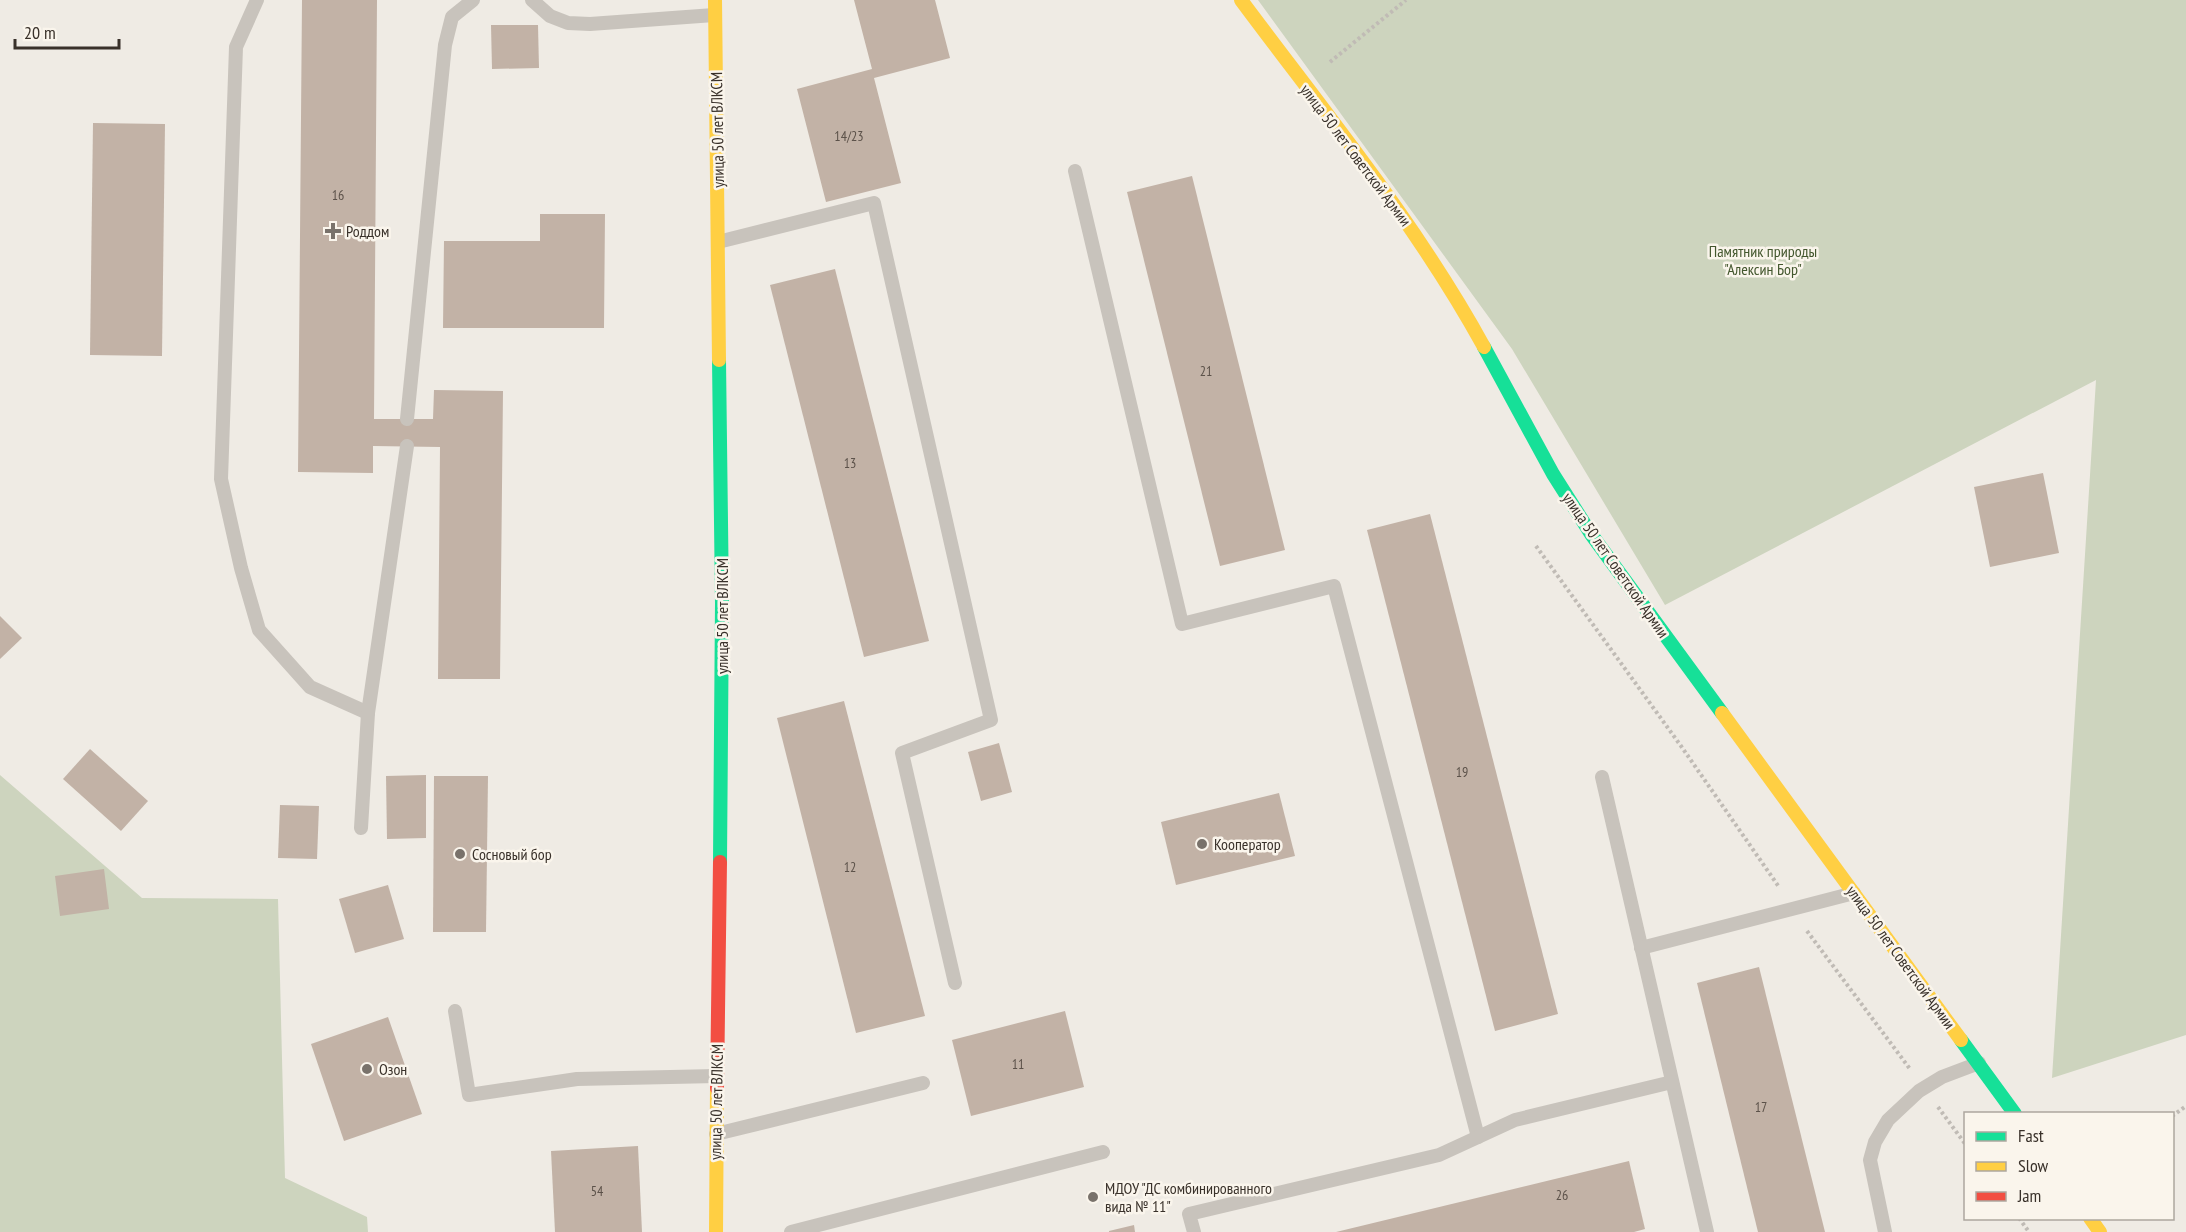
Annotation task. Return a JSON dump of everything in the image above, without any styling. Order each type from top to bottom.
[{"type":"street","name":"улица 50 лет ВЛКСМ","points":[[715,0],[722,603],[716,1232]]},
{"type":"street","name":"улица 50 лет Советской Армии","points":[[1240,0],[1418,238],[1458,300],[1553,474],[1591,534],[2014,1112]]},
{"type":"lane","points":[[257,0],[236,47],[221,478],[241,568],[259,630],[310,687],[368,713]]},
{"type":"lane","points":[[407,419],[445,45],[452,17],[472,0]]},
{"type":"lane","points":[[532,0],[550,16],[568,22],[590,24],[714,15]]},
{"type":"lane","points":[[1075,171],[1182,624],[1334,586],[1478,1137]]},
{"type":"lane","points":[[718,242],[874,203],[991,720],[902,753],[955,983]]},
{"type":"lane","points":[[361,828],[368,713],[407,446]]},
{"type":"lane","points":[[1602,777],[1707,1232]]},
{"type":"lane","points":[[1641,948],[1854,893]]},
{"type":"lane","points":[[455,1011],[469,1095],[577,1079],[717,1076]]},
{"type":"lane","points":[[1885,1232],[1870,1160],[1875,1142],[1888,1120],[1924,1088],[1942,1077],[1979,1063]]},
{"type":"lane","points":[[1194,1232],[1189,1214],[1439,1155],[1515,1120],[1672,1082]]},
{"type":"lane","points":[[716,1134],[923,1083]]},
{"type":"lane","points":[[791,1232],[1103,1152]]},
{"type":"path","points":[[1302,83],[1406,0]]},
{"type":"path","points":[[1536,546],[1688,755],[1804,927],[1964,1144]]},
{"type":"green space","name":"Памятник природы \"Алексин Бор\"","points":[[1258,0],[2186,0],[2186,1035],[2052,1078],[2096,380],[1665,605],[1512,349]]},
{"type":"green space","points":[[0,775],[142,898],[278,899],[285,1178],[367,1217],[368,1232],[0,1232]]},
{"type":"building","points":[[302,0],[377,0],[374,419],[433,419],[434,390],[503,391],[500,679],[438,679],[440,447],[373,446],[373,473],[298,472]]},
{"type":"building","points":[[854,0],[935,0],[950,58],[874,78],[901,183],[826,202],[797,89],[872,69]]},
{"type":"building","points":[[491,25],[538,25],[539,68],[492,69]]},
{"type":"building","points":[[93,123],[165,124],[162,356],[90,355]]},
{"type":"building","points":[[1192,176],[1285,550],[1220,566],[1127,192]]},
{"type":"building","points":[[540,214],[605,214],[604,328],[443,328],[444,241],[540,241]]},
{"type":"building","points":[[835,269],[929,641],[864,657],[770,285]]},
{"type":"building","points":[[2043,473],[2059,553],[1990,567],[1974,487]]},
{"type":"building","points":[[1430,514],[1558,1014],[1495,1031],[1367,530]]},
{"type":"building","points":[[0,616],[22,638],[0,659]]},
{"type":"building","points":[[844,701],[925,1016],[856,1033],[777,718]]},
{"type":"building","points":[[999,743],[1012,792],[981,801],[968,752]]},
{"type":"building","points":[[90,749],[148,801],[121,831],[63,779]]},
{"type":"building","points":[[426,775],[426,838],[387,839],[386,776]]},
{"type":"building","name":"Сосновый бор","points":[[434,776],[488,776],[486,932],[433,932]]},
{"type":"building","points":[[1279,793],[1295,856],[1176,885],[1161,822]]},
{"type":"building","points":[[280,805],[319,806],[317,859],[278,858]]},
{"type":"building","points":[[104,869],[109,909],[60,916],[55,876]]},
{"type":"building","points":[[388,885],[404,939],[355,953],[339,899]]},
{"type":"building","points":[[1759,967],[1825,1232],[1758,1232],[1697,983]]},
{"type":"building","points":[[1065,1011],[1084,1087],[971,1116],[952,1040]]},
{"type":"building","points":[[388,1017],[422,1114],[344,1141],[311,1044]]},
{"type":"building","points":[[638,1146],[642,1232],[555,1232],[551,1151]]},
{"type":"building","points":[[1629,1161],[1645,1229],[1634,1232],[1336,1232]]},
{"type":"building","points":[[1134,1225],[1135,1232],[1109,1232],[1109,1231]]},
{"type":"traffic: fast","points":[[1484,347],[1553,474],[1591,534],[1722,713]]},
{"type":"traffic: fast","points":[[719,360],[722,603],[720,862]]},
{"type":"traffic: fast","points":[[1961,1040],[2014,1112]]},
{"type":"traffic: slow","points":[[715,0],[719,360]]},
{"type":"traffic: slow","points":[[1241,0],[1399,213],[1429,256],[1484,347]]},
{"type":"traffic: slow","points":[[1722,713],[1961,1040]]},
{"type":"traffic: slow","points":[[716,1232],[717,1088]]},
{"type":"traffic: slow","points":[[2091,1220],[2100,1232]]},
{"type":"traffic: jam","points":[[717,1088],[720,862]]},
{"type":"place","name":"Роддом","points":[[333,231]]},
{"type":"place","name":"Кооператор","points":[[1202,844]]},
{"type":"place","name":"Сосновый бор","points":[[460,854]]},
{"type":"place","name":"Озон","points":[[367,1069]]},
{"type":"place","name":"МДОУ \"ДС комбинированного вида № 11\"","points":[[1093,1197]]}]
